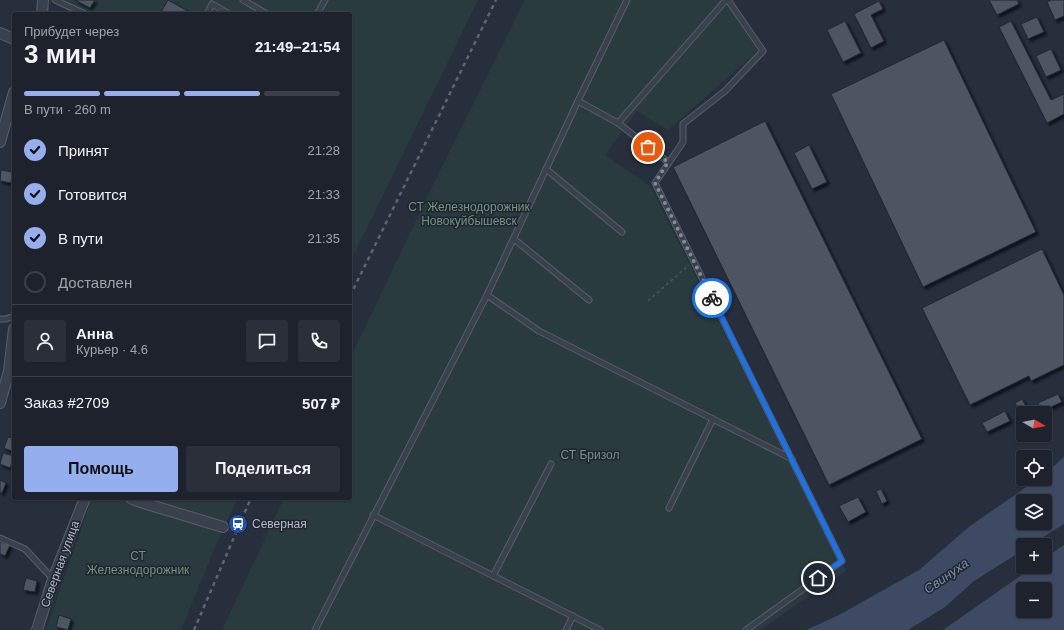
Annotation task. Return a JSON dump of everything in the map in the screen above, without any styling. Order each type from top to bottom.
[{"type":"street","points":[[42,12],[43,0]]},
{"type":"street","points":[[0,33],[12,38]]},
{"type":"street","points":[[0,142],[12,99]]},
{"type":"street","points":[[0,402],[12,371]]},
{"type":"street","name":"Северная улица","points":[[37,630],[53,579],[84,500]]},
{"type":"street","points":[[135,500],[223,527]]},
{"type":"lane","points":[[55,0],[81,12]]},
{"type":"lane","points":[[243,0],[264,12]]},
{"type":"lane","points":[[318,12],[325,0]]},
{"type":"lane","points":[[315,630],[487,295],[627,0]]},
{"type":"lane","points":[[618,123],[727,0],[763,51],[725,91],[683,124],[683,142],[655,183],[842,561],[746,630]]},
{"type":"lane","points":[[208,12],[212,4],[226,12]]},
{"type":"lane","points":[[578,101],[618,123],[668,162]]},
{"type":"lane","points":[[546,169],[622,232]]},
{"type":"lane","points":[[514,239],[589,300]]},
{"type":"lane","points":[[487,295],[539,331],[792,460]]},
{"type":"lane","points":[[0,319],[12,317]]},
{"type":"lane","points":[[669,508],[713,419]]},
{"type":"lane","points":[[493,576],[551,464]]},
{"type":"lane","points":[[374,515],[600,630]]},
{"type":"lane","points":[[0,538],[25,549],[53,579]]},
{"type":"lane","points":[[566,630],[573,616]]},
{"type":"path","points":[[648,301],[693,261]]},
{"type":"green space","points":[[55,0],[478,0],[352,259],[352,12],[80,12]]},
{"type":"green space","name":"СТ Бризол","points":[[525,0],[725,0],[758,51],[668,130],[637,111],[605,155],[650,186],[846,571],[760,630],[222,630],[283,500],[352,500],[352,355],[428,195]]},
{"type":"green space","name":"СТ Железнодорожник","points":[[91,500],[237,500],[218,540],[181,630],[46,630]]},
{"type":"water","name":"Свинуха","points":[[1064,457],[1064,524],[1041,538],[1016,538],[1016,554],[974,581],[945,607],[908,630],[806,630],[839,615],[919,570],[970,526],[1016,494],[1016,530],[1052,530],[1052,494],[1016,494],[1028,486],[1052,486],[1052,468]]},
{"type":"water","points":[[1064,545],[1064,630],[943,630],[1023,574],[1052,574],[1052,553]]},
{"type":"building","points":[[75,0],[95,0],[90,8]]},
{"type":"building","points":[[168,0],[189,12],[161,12]]},
{"type":"building","points":[[989,0],[1017,0],[1019,4],[997,15]]},
{"type":"building","points":[[1051,0],[1064,0],[1064,16],[1055,20],[1047,2]]},
{"type":"building","points":[[879,1],[883,9],[871,15],[884,41],[871,48],[854,14]]},
{"type":"building","points":[[1037,17],[1044,32],[1028,39],[1021,24]]},
{"type":"building","points":[[845,21],[861,53],[843,62],[827,30]]},
{"type":"building","points":[[1011,21],[1051,100],[1064,94],[1064,114],[1047,123],[999,27]]},
{"type":"building","points":[[944,40],[1036,232],[923,287],[831,94]]},
{"type":"building","points":[[1051,49],[1061,70],[1046,77],[1036,56]]},
{"type":"building","points":[[765,121],[922,439],[829,485],[673,167]]},
{"type":"building","points":[[809,145],[827,182],[812,189],[794,153]]},
{"type":"building","points":[[1,170],[12,172],[11,183],[0,181]]},
{"type":"building","points":[[1042,249],[1064,295],[1064,365],[1031,381],[1029,376],[970,405],[922,308]]},
{"type":"building","points":[[1058,394],[1062,402],[1052,406],[1040,406],[1038,403]]},
{"type":"building","points":[[1022,399],[1026,406],[1017,406],[1015,403]]},
{"type":"building","points":[[1005,411],[1010,421],[987,432],[982,423]]},
{"type":"building","points":[[8,437],[12,438],[12,451],[4,448]]},
{"type":"building","points":[[3,453],[12,455],[10,468],[0,464]]},
{"type":"building","points":[[0,480],[6,483],[2,493],[0,493]]},
{"type":"building","points":[[881,489],[887,501],[882,504],[876,491]]},
{"type":"building","points":[[858,497],[866,512],[848,522],[839,506]]},
{"type":"building","points":[[0,542],[10,545],[5,556],[0,554]]},
{"type":"building","points":[[26,578],[37,581],[35,592],[23,590]]},
{"type":"building","points":[[59,615],[71,619],[68,630],[56,627]]},
{"type":"railway","points":[[352,292],[496,0]]},
{"type":"railway","points":[[194,630],[250,500]]},
{"type":"way so far","points":[[648,147],[668,162],[655,183],[712,298]]},
{"type":"place","name":"Северная","points":[[238,524]]},
{"type":"route","points":[[712,298],[842,561],[818,578]]},
{"type":"park label","name":"СТ Железнодорожник Новокуйбышевск","points":[[469,214]]}]
